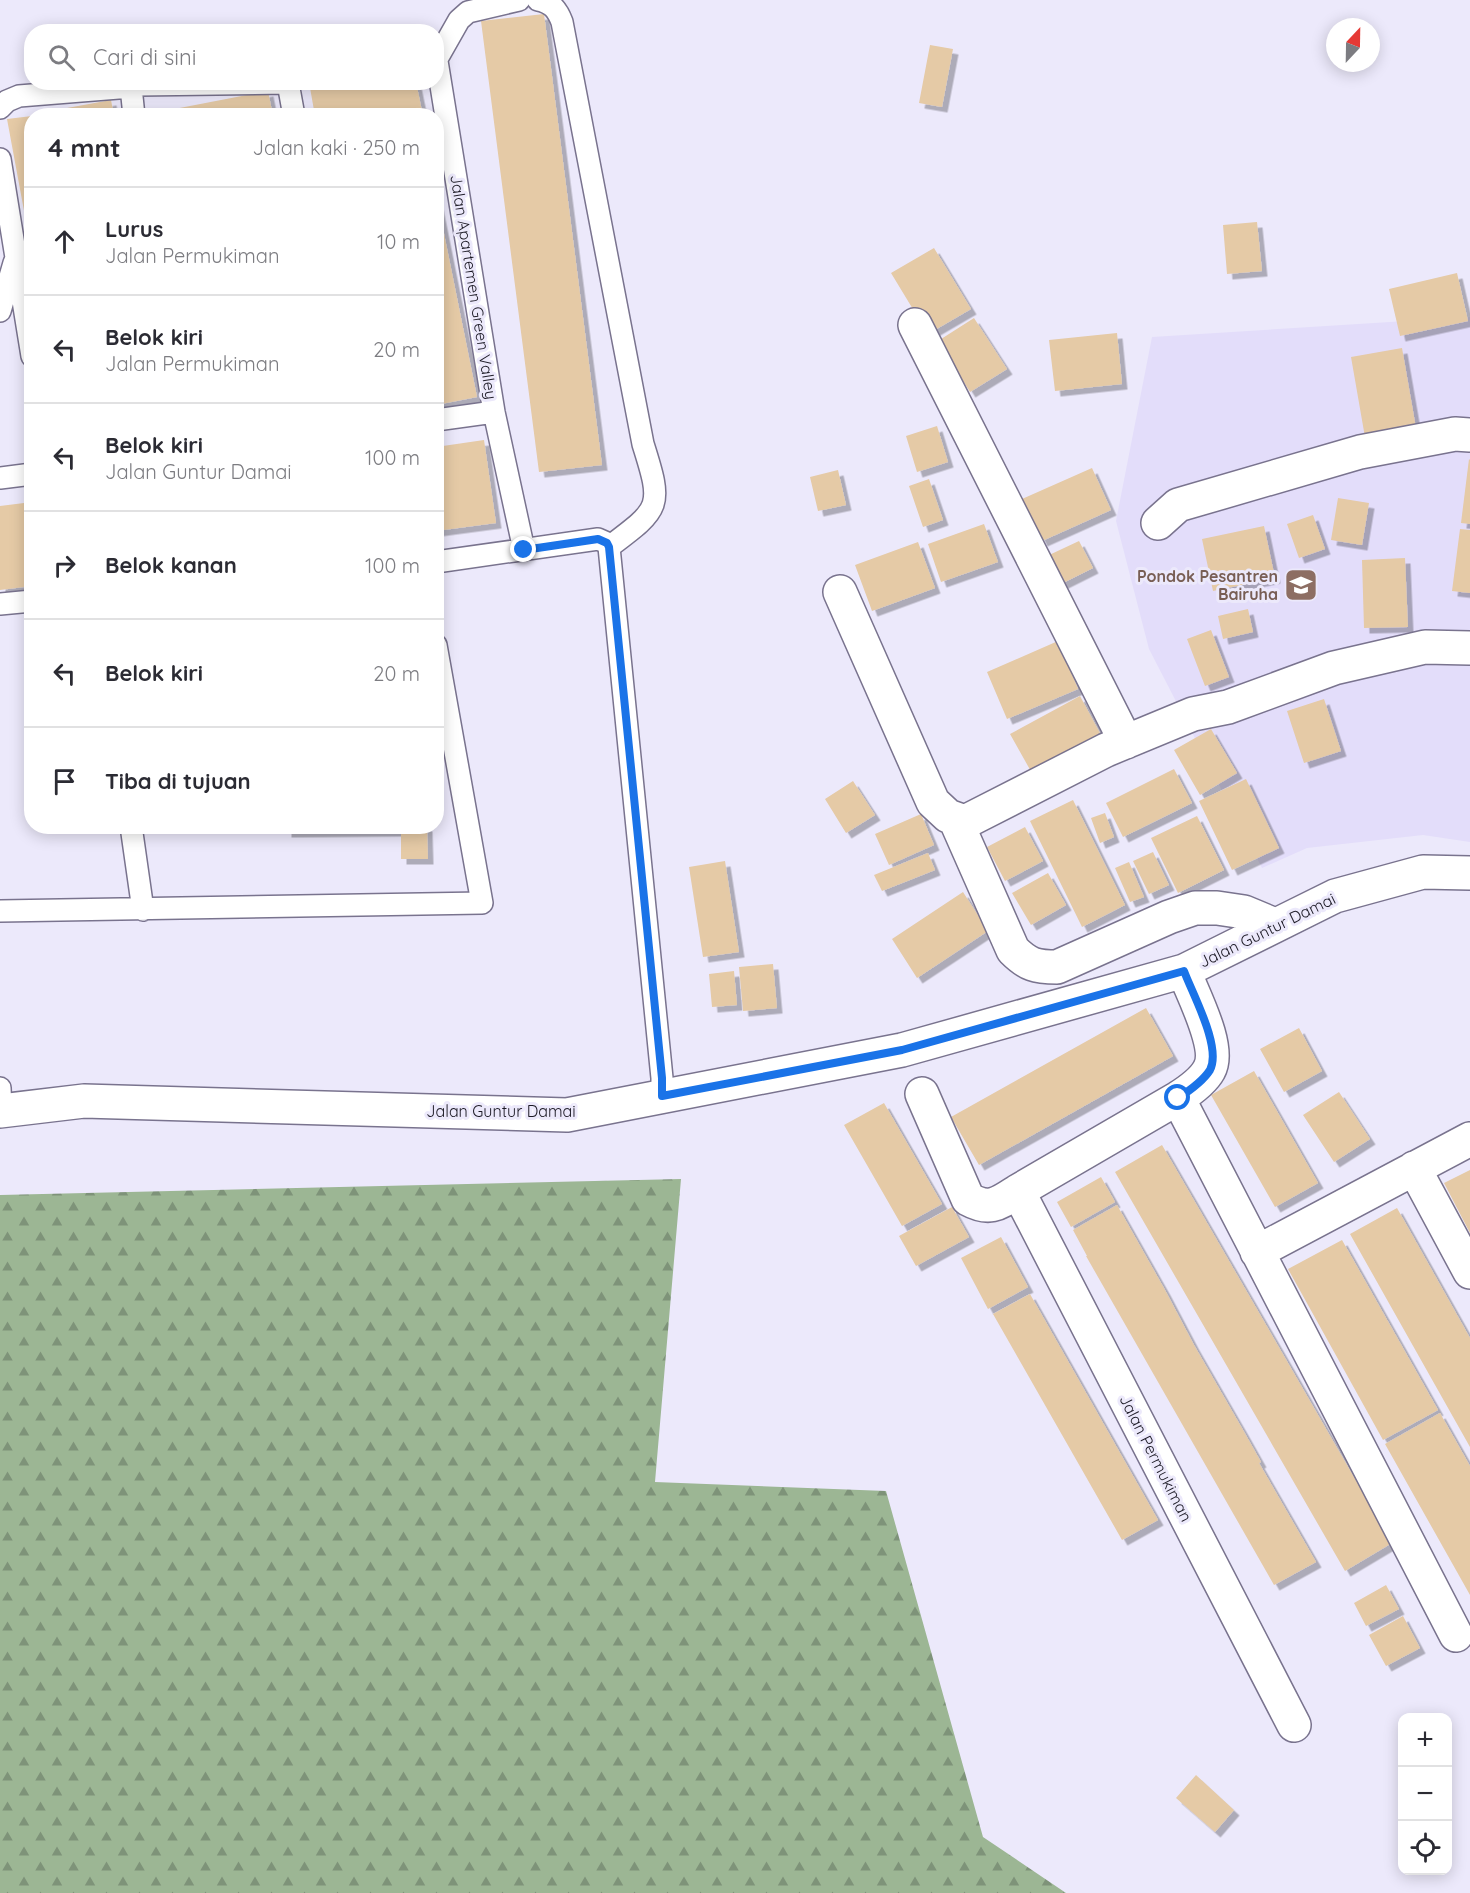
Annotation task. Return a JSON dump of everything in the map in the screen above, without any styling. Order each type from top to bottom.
[{"type":"street","points":[[915,325],[1126,742]]},
{"type":"street","points":[[1158,523],[1178,505],[1360,452],[1455,434],[1470,435]]},
{"type":"street","points":[[840,592],[933,802],[956,821],[965,822],[1106,750],[1192,714],[1228,707],[1334,668],[1425,647],[1470,648]]},
{"type":"street","points":[[956,821],[1013,950],[1023,960],[1038,967],[1057,967],[1169,917],[1196,909],[1217,908],[1244,912],[1275,925]]},
{"type":"street","name":"Jalan Guntur Damai","points":[[0,1104],[84,1101],[567,1115],[902,1050],[1184,971],[1335,896],[1423,872],[1470,873]]},
{"type":"street","points":[[922,1094],[968,1199],[980,1205],[997,1205],[1178,1098],[1193,1087],[1210,1069],[1213,1048],[1184,971]]},
{"type":"street","points":[[1178,1098],[1456,1635]]},
{"type":"street","points":[[1257,1251],[1470,1139]]},
{"type":"street","points":[[1414,1168],[1470,1272]]},
{"type":"street","name":"Jalan Permukiman","points":[[1018,1191],[1294,1725]]},
{"type":"lane","points":[[444,45],[459,20],[468,12],[519,0]]},
{"type":"lane","points":[[538,0],[549,2],[558,11],[562,22],[643,444],[653,477],[655,501],[650,513],[641,523],[609,547]]},
{"type":"lane","points":[[0,108],[7,101],[19,96],[94,90]]},
{"type":"lane","points":[[131,90],[133,108]]},
{"type":"lane","points":[[290,90],[293,108]]},
{"type":"lane","name":"Jalan Apartemen Green Valley","points":[[442,90],[494,412],[524,550]]},
{"type":"lane","points":[[0,159],[24,307]]},
{"type":"lane","points":[[0,311],[16,258]]},
{"type":"lane","name":"Jalan Apartemen Green Valley","points":[[444,419],[494,412]]},
{"type":"lane","points":[[0,478],[24,475]]},
{"type":"lane","points":[[444,561],[598,539],[607,543],[609,547],[662,1096]]},
{"type":"lane","points":[[0,604],[24,602]]},
{"type":"lane","points":[[0,911],[482,903],[444,726]]},
{"type":"lane","points":[[132,834],[144,910]]},
{"type":"shaded area","name":"Pondok Pesantren Bairuha","points":[[1470,317],[1470,842],[1423,835],[1307,848],[1262,868],[1149,649],[1116,521],[1152,337]]},
{"type":"green space","points":[[681,1179],[655,1482],[886,1491],[983,1837],[1066,1893],[0,1893],[0,1195]]},
{"type":"building","points":[[544,14],[602,465],[539,472],[481,21]]},
{"type":"building","points":[[930,45],[953,49],[942,107],[919,103]]},
{"type":"building","points":[[310,90],[418,90],[421,108],[314,108]]},
{"type":"building","points":[[268,91],[271,108],[180,108]]},
{"type":"building","points":[[111,100],[112,108],[67,108]]},
{"type":"building","points":[[24,117],[24,211],[7,119]]},
{"type":"building","points":[[1257,222],[1262,271],[1227,274],[1223,225]]},
{"type":"building","points":[[444,234],[477,397],[444,403]]},
{"type":"building","points":[[934,248],[971,309],[928,334],[891,273]]},
{"type":"building","points":[[1457,273],[1468,321],[1400,336],[1389,289]]},
{"type":"building","points":[[974,318],[1007,369],[970,392],[938,341]]},
{"type":"building","points":[[1117,333],[1122,384],[1055,391],[1049,340]]},
{"type":"building","points":[[1402,348],[1417,434],[1366,443],[1351,357]]},
{"type":"building","points":[[937,426],[948,462],[917,472],[906,436]]},
{"type":"building","points":[[484,440],[496,523],[444,530],[444,446]]},
{"type":"building","points":[[1470,460],[1470,524],[1461,523]]},
{"type":"building","points":[[1092,468],[1111,510],[1042,541],[1022,499]]},
{"type":"building","points":[[838,470],[846,505],[818,511],[810,477]]},
{"type":"building","points":[[929,479],[943,520],[923,527],[909,486]]},
{"type":"building","points":[[1338,498],[1369,503],[1362,545],[1331,540]]},
{"type":"building","points":[[24,503],[24,587],[0,590],[0,506]]},
{"type":"building","points":[[1313,515],[1325,549],[1299,558],[1287,524]]},
{"type":"building","points":[[984,524],[998,562],[941,582],[928,544]]},
{"type":"building","points":[[1264,526],[1275,578],[1213,591],[1202,539]]},
{"type":"building","points":[[1460,529],[1470,530],[1470,593],[1452,591]]},
{"type":"building","points":[[1079,541],[1093,568],[1061,584],[1047,556]]},
{"type":"building","points":[[918,542],[935,588],[872,611],[855,565]]},
{"type":"building","points":[[1405,558],[1408,627],[1364,628],[1362,560]]},
{"type":"building","points":[[1248,609],[1253,632],[1223,639],[1218,616]]},
{"type":"building","points":[[1211,630],[1229,677],[1205,686],[1187,639]]},
{"type":"building","points":[[1058,641],[1078,689],[1007,719],[987,672]]},
{"type":"building","points":[[1080,696],[1102,737],[1033,775],[1010,734]]},
{"type":"building","points":[[1324,699],[1341,751],[1304,763],[1287,711]]},
{"type":"building","points":[[1211,729],[1237,773],[1200,795],[1174,750]]},
{"type":"building","points":[[1174,769],[1192,803],[1123,837],[1106,803]]},
{"type":"building","points":[[1246,779],[1279,848],[1232,870],[1199,801]]},
{"type":"building","points":[[853,781],[875,815],[846,833],[825,799]]},
{"type":"building","points":[[1073,800],[1125,905],[1082,927],[1030,821]]},
{"type":"building","points":[[1105,813],[1114,837],[1100,843],[1091,818]]},
{"type":"building","points":[[921,814],[934,845],[889,865],[875,834]]},
{"type":"building","points":[[1197,816],[1224,870],[1178,893],[1151,838]]},
{"type":"building","points":[[1025,827],[1043,861],[1005,881],[987,847]]},
{"type":"building","points":[[401,834],[427,834],[428,859],[401,859]]},
{"type":"building","points":[[1153,852],[1169,885],[1149,894],[1133,861]]},
{"type":"building","points":[[928,853],[935,870],[882,891],[874,875]]},
{"type":"building","points":[[725,861],[739,952],[703,957],[689,867]]},
{"type":"building","points":[[1129,862],[1144,897],[1130,902],[1115,868]]},
{"type":"building","points":[[1048,873],[1066,905],[1031,925],[1012,893]]},
{"type":"building","points":[[963,892],[988,931],[917,978],[892,939]]},
{"type":"building","points":[[773,964],[777,1008],[743,1011],[739,967]]},
{"type":"building","points":[[734,971],[737,1005],[712,1007],[709,974]]},
{"type":"building","points":[[1146,1008],[1173,1056],[979,1165],[951,1117]]},
{"type":"building","points":[[1299,1028],[1322,1071],[1284,1092],[1260,1049]]},
{"type":"building","points":[[1254,1071],[1318,1183],[1275,1207],[1211,1095]]},
{"type":"building","points":[[1339,1092],[1370,1139],[1334,1162],[1303,1115]]},
{"type":"building","points":[[884,1103],[942,1204],[902,1226],[844,1125]]},
{"type":"building","points":[[1162,1145],[1392,1543],[1345,1571],[1115,1172]]},
{"type":"building","points":[[1470,1170],[1470,1233],[1444,1183]]},
{"type":"building","points":[[1101,1177],[1115,1202],[1071,1227],[1057,1202]]},
{"type":"building","points":[[1117,1205],[1316,1562],[1274,1585],[1073,1230]]},
{"type":"building","points":[[952,1207],[969,1237],[916,1266],[899,1236]]},
{"type":"building","points":[[1397,1208],[1470,1338],[1470,1447],[1350,1234]]},
{"type":"building","points":[[1001,1237],[1028,1287],[988,1309],[961,1258]]},
{"type":"building","points":[[1342,1240],[1438,1410],[1383,1440],[1288,1269]]},
{"type":"building","points":[[1030,1294],[1158,1520],[1122,1540],[993,1314]]},
{"type":"building","points":[[1440,1413],[1470,1466],[1470,1595],[1385,1444]]},
{"type":"building","points":[[1386,1585],[1399,1609],[1366,1626],[1354,1603]]},
{"type":"building","points":[[1403,1616],[1420,1648],[1386,1666],[1369,1635]]},
{"type":"building","points":[[1196,1775],[1234,1810],[1215,1832],[1176,1798]]},
{"type":"place","name":"Pondok Pesantren Bairuha","points":[[1301,585]]},
{"type":"route","points":[[524,550],[598,539],[603,540],[609,547],[662,1096],[902,1050],[1184,971],[1213,1048],[1210,1069],[1193,1087],[1178,1098]]}]
